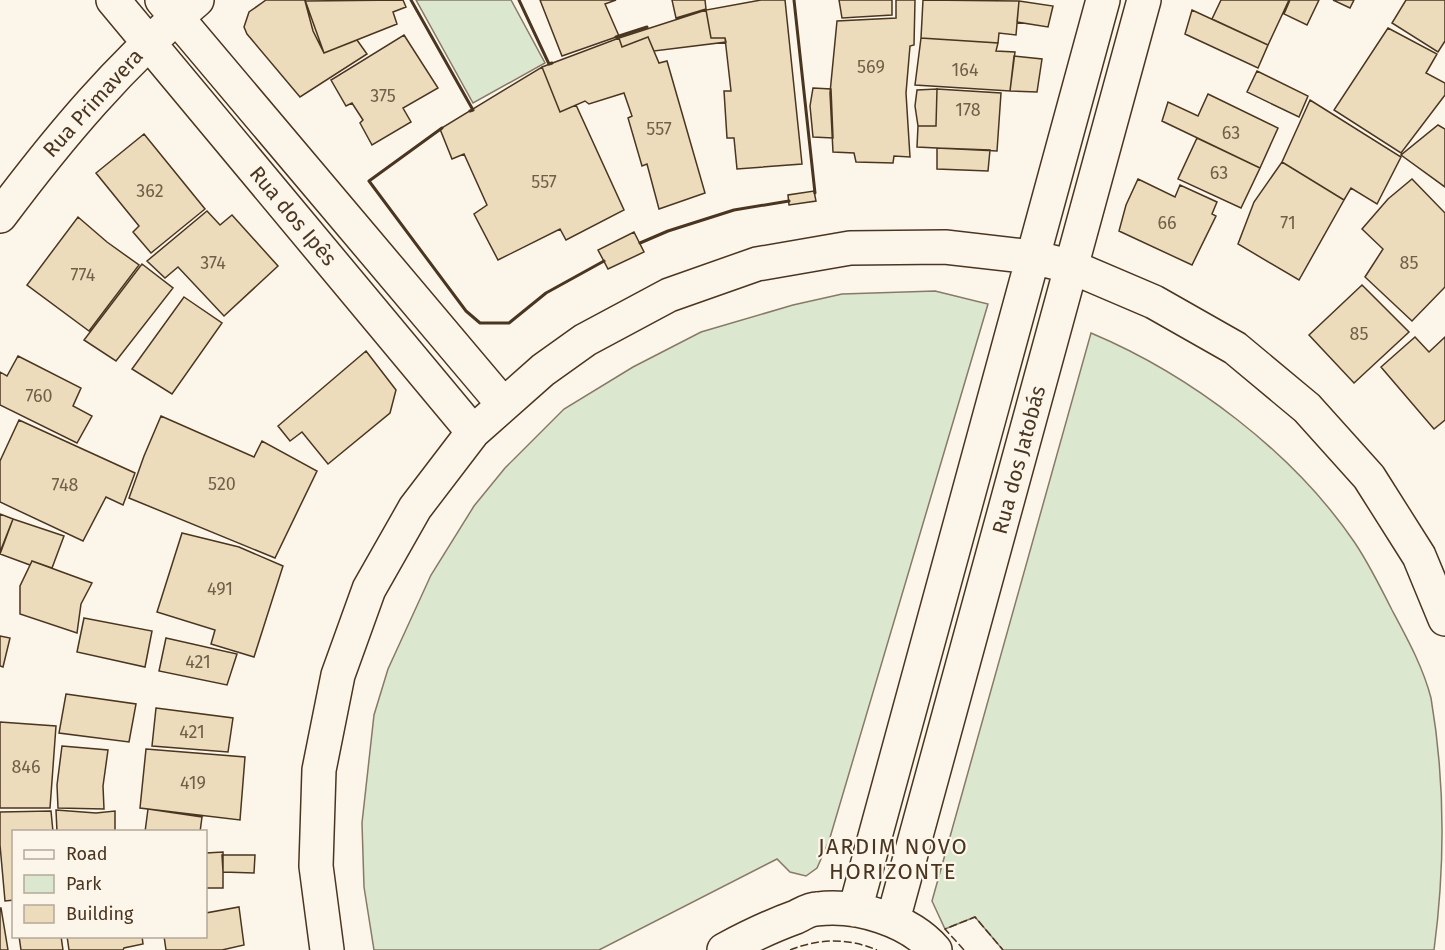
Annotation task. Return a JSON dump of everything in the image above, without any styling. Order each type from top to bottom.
[{"type":"street","name":"Rua dos Ipês","points":[[113,0],[473,432]]},
{"type":"street","name":"Rua dos Jatobás","points":[[855,910],[1103,0]]},
{"type":"street","name":"Rua dos Jatobás","points":[[893,920],[1144,0]]},
{"type":"street","name":"Rua dos Ipês","points":[[178,6],[502,404]]},
{"type":"street","name":"Rua Primavera","points":[[0,216],[45,156],[94,97],[148,43],[178,6]]},
{"type":"street","points":[[327,950],[316,866],[319,770],[338,675],[369,589],[415,508],[473,432],[543,370],[585,340],[669,295],[757,264],[850,248],[945,247],[1033,258],[1072,267],[1154,302],[1235,348],[1307,408],[1369,477],[1419,556],[1445,619]]},
{"type":"street","points":[[724,950],[760,930],[816,909],[855,910],[893,920],[925,938],[935,950]]},
{"type":"green space","points":[[416,0],[511,0],[545,63],[473,103]]},
{"type":"green space","points":[[935,291],[988,304],[829,841],[817,868],[806,876],[790,872],[777,859],[599,950],[374,950],[364,887],[362,823],[374,715],[388,669],[431,575],[474,506],[505,468],[564,409],[633,367],[701,332],[793,305],[842,294]]},
{"type":"green space","points":[[1091,333],[1129,350],[1166,371],[1238,420],[1302,478],[1355,543],[1370,568],[1414,653],[1431,698],[1439,760],[1442,824],[1438,919],[1434,950],[1003,950],[975,917],[945,929],[932,901]]},
{"type":"building","points":[[266,0],[305,0],[324,53],[357,40],[367,54],[300,97],[247,34],[244,27],[249,12]]},
{"type":"building","points":[[403,0],[406,7],[393,12],[397,24],[324,53],[313,31],[305,1]]},
{"type":"building","points":[[540,0],[616,0],[605,4],[619,36],[562,56]]},
{"type":"building","points":[[672,0],[705,0],[706,9],[676,18]]},
{"type":"building","points":[[761,0],[785,0],[802,164],[737,169],[734,138],[727,138],[724,91],[731,91],[725,38],[711,38],[706,10]]},
{"type":"building","points":[[839,0],[892,0],[892,15],[842,18]]},
{"type":"building","points":[[896,0],[915,0],[914,45],[910,46],[906,93],[910,157],[894,156],[893,163],[856,162],[854,153],[833,152],[830,93],[837,21],[896,18]]},
{"type":"building","points":[[923,0],[1019,1],[1016,35],[999,33],[998,43],[921,38]]},
{"type":"building","points":[[1221,0],[1289,0],[1268,45],[1212,19]]},
{"type":"building","points":[[1290,0],[1319,0],[1307,25],[1284,14]]},
{"type":"building","points":[[1333,0],[1354,0],[1350,8]]},
{"type":"building","points":[[1406,0],[1445,0],[1445,41],[1438,52],[1392,23]]},
{"type":"building","points":[[1019,1],[1053,6],[1048,27],[1017,22]]},
{"type":"building","points":[[706,10],[711,38],[725,38],[726,42],[654,51],[648,37],[622,47],[619,38]]},
{"type":"building","points":[[1192,10],[1268,45],[1258,68],[1185,34]]},
{"type":"building","points":[[1388,28],[1437,54],[1426,73],[1445,83],[1445,95],[1401,153],[1334,110]]},
{"type":"building","points":[[404,35],[438,88],[403,108],[411,122],[372,145],[360,123],[363,120],[352,103],[346,106],[331,80]]},
{"type":"building","points":[[648,37],[659,63],[667,61],[705,193],[659,209],[647,164],[642,166],[628,118],[632,116],[624,93],[589,104],[585,101],[560,112],[542,67],[619,38],[622,47]]},
{"type":"building","points":[[921,38],[998,43],[996,51],[1015,52],[1010,91],[915,85]]},
{"type":"building","points":[[1014,56],[1042,59],[1037,92],[1010,91]]},
{"type":"building","points":[[542,67],[560,112],[576,105],[624,210],[566,240],[560,229],[498,260],[474,214],[487,205],[464,154],[452,159],[440,129]]},
{"type":"building","points":[[1257,71],[1308,96],[1299,117],[1247,92]]},
{"type":"building","points":[[813,88],[831,89],[833,138],[813,137],[810,106]]},
{"type":"building","points":[[937,89],[1001,93],[997,151],[917,147],[918,126],[936,126]]},
{"type":"building","points":[[937,89],[936,126],[918,126],[915,106],[917,90]]},
{"type":"building","points":[[1208,94],[1278,128],[1260,168],[1162,121],[1168,102],[1198,116]]},
{"type":"building","points":[[1310,100],[1401,157],[1377,204],[1351,188],[1344,200],[1282,162]]},
{"type":"building","points":[[1438,125],[1445,129],[1445,187],[1401,155]]},
{"type":"building","points":[[144,134],[205,209],[151,253],[133,232],[139,226],[96,173]]},
{"type":"building","points":[[1197,138],[1260,168],[1241,208],[1178,179]]},
{"type":"building","points":[[937,148],[990,150],[988,171],[937,169]]},
{"type":"building","points":[[1282,162],[1344,200],[1299,280],[1238,244],[1254,202]]},
{"type":"building","points":[[1138,179],[1175,197],[1180,185],[1217,202],[1212,214],[1216,216],[1192,265],[1119,231],[1126,205]]},
{"type":"building","points":[[1412,179],[1445,213],[1445,287],[1412,321],[1365,277],[1383,249],[1362,229],[1388,199]]},
{"type":"building","points":[[814,191],[816,201],[789,205],[788,195]]},
{"type":"building","points":[[207,211],[220,225],[232,215],[278,266],[224,316],[178,267],[165,278],[147,261]]},
{"type":"building","points":[[78,217],[139,265],[89,331],[27,285]]},
{"type":"building","points":[[634,232],[644,252],[608,269],[598,250]]},
{"type":"building","points":[[142,264],[173,288],[116,361],[84,340]]},
{"type":"building","points":[[1362,285],[1409,332],[1354,383],[1309,335]]},
{"type":"building","points":[[184,297],[222,323],[172,394],[132,369]]},
{"type":"building","points":[[1415,337],[1429,352],[1445,337],[1445,420],[1434,429],[1381,367]]},
{"type":"building","points":[[366,351],[396,390],[390,413],[328,464],[302,432],[290,441],[278,426]]},
{"type":"building","points":[[18,356],[81,388],[73,406],[92,416],[77,443],[0,405],[0,372],[7,376]]},
{"type":"building","points":[[161,416],[254,457],[262,441],[317,471],[275,558],[129,498]]},
{"type":"building","points":[[19,420],[135,473],[123,505],[106,497],[83,541],[0,502],[0,461]]},
{"type":"building","points":[[0,514],[13,519],[0,552]]},
{"type":"building","points":[[13,519],[64,536],[52,568],[32,561],[30,565],[0,554]]},
{"type":"building","points":[[182,533],[239,547],[283,566],[254,657],[211,644],[215,630],[157,612]]},
{"type":"building","points":[[32,561],[92,583],[81,604],[77,633],[20,614],[20,586]]},
{"type":"building","points":[[84,618],[152,631],[145,667],[77,652]]},
{"type":"building","points":[[0,636],[10,638],[3,667],[0,666]]},
{"type":"building","points":[[166,638],[237,654],[227,685],[159,671]]},
{"type":"building","points":[[66,694],[136,704],[129,742],[59,733]]},
{"type":"building","points":[[156,708],[233,718],[228,752],[152,746]]},
{"type":"building","points":[[0,722],[56,726],[50,808],[0,808]]},
{"type":"building","points":[[62,746],[108,750],[103,786],[104,809],[58,808],[57,785]]},
{"type":"building","points":[[146,749],[245,757],[240,820],[140,808]]},
{"type":"building","points":[[148,809],[202,817],[200,830],[145,830]]},
{"type":"building","points":[[56,810],[96,813],[115,811],[115,830],[57,830]]},
{"type":"building","points":[[51,811],[53,830],[12,830],[12,900],[5,901],[0,845],[0,812]]},
{"type":"building","points":[[223,852],[223,888],[207,888],[207,853]]},
{"type":"building","points":[[222,855],[255,855],[254,873],[223,872]]},
{"type":"building","points":[[239,907],[244,945],[222,950],[166,950],[164,938],[207,938],[207,913]]},
{"type":"building","points":[[1,908],[8,950],[0,950]]},
{"type":"building","points":[[19,938],[61,938],[63,950],[21,950]]},
{"type":"building","points":[[67,938],[142,938],[143,944],[123,950],[69,950]]},
{"type":"fence","points":[[964,950],[945,929],[975,917],[1003,950]]},
{"type":"fence","points":[[790,950],[812,943],[834,941],[855,943],[877,950]]},
{"type":"wall","points":[[411,0],[473,110],[470,111]]},
{"type":"wall","points":[[519,0],[549,64],[552,63]]},
{"type":"wall","points":[[794,0],[815,193]]},
{"type":"wall","points":[[616,37],[647,27]]},
{"type":"wall","points":[[442,128],[369,181],[466,311],[480,323],[509,323],[546,293],[604,261]]},
{"type":"wall","points":[[640,243],[668,231],[734,210],[789,201]]},
{"type":"district","name":"JARDIM NOVO HORIZONTE","points":[[893,858]]}]
